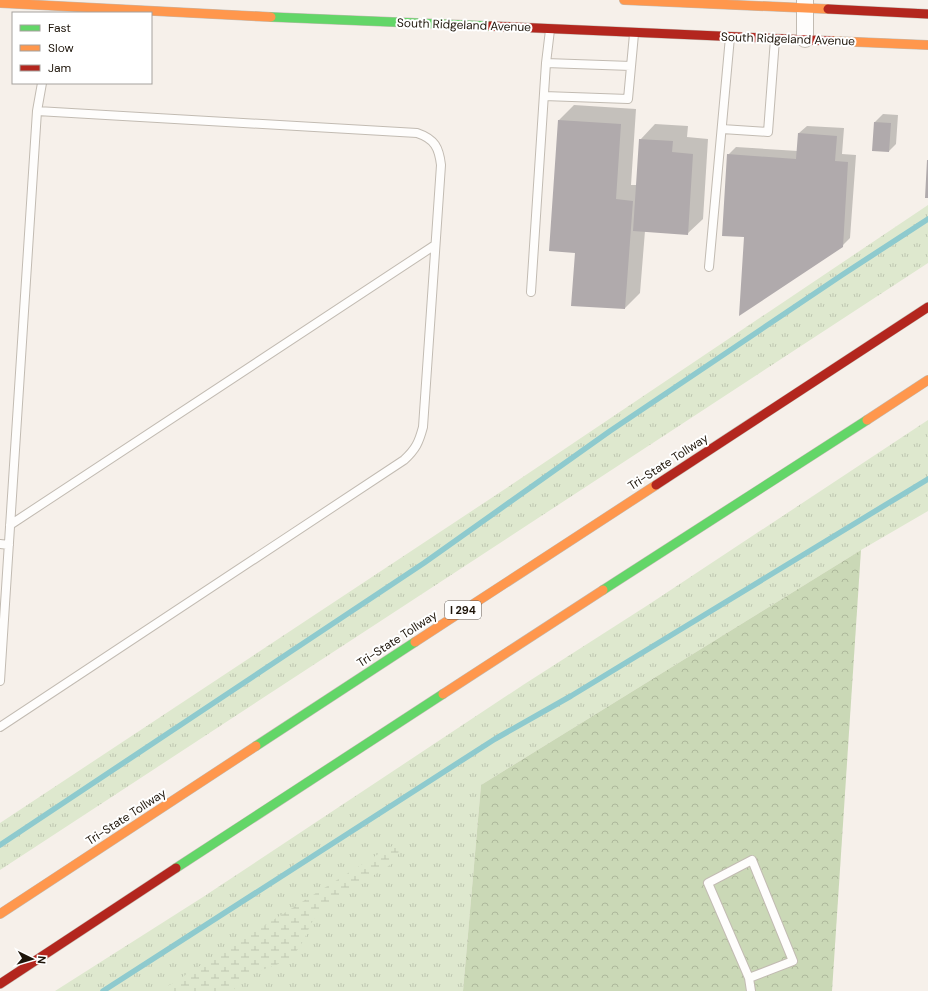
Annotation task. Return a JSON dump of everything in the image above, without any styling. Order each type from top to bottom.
[{"type":"main road","points":[[624,0],[805,4],[915,13],[926,10]]},
{"type":"main road","name":"South Ridgeland Avenue","points":[[0,3],[54,7],[550,29],[928,44]]},
{"type":"main road","name":"Tri-State Tollway","points":[[0,914],[928,307]]},
{"type":"main road","points":[[0,984],[320,774],[928,380]]},
{"type":"street","points":[[805,4],[805,39]]},
{"type":"lane","points":[[531,292],[546,63],[550,29]]},
{"type":"lane","points":[[544,96],[628,99],[634,32]]},
{"type":"lane","points":[[709,267],[730,36]]},
{"type":"lane","points":[[722,129],[768,132],[775,38]]},
{"type":"lane","points":[[546,63],[631,66]]},
{"type":"lane","points":[[0,681],[37,111],[42,84]]},
{"type":"lane","points":[[0,727],[404,460],[412,452],[418,443],[423,427],[441,165],[440,154],[436,146],[424,135],[400,132],[37,111]]},
{"type":"lane","points":[[10,525],[435,245]]},
{"type":"lane","points":[[0,544],[9,545]]},
{"type":"lane","points":[[748,978],[793,961],[752,860],[708,883],[748,978],[752,991]]},
{"type":"green space","points":[[928,205],[928,263],[0,870],[0,823],[505,489]]},
{"type":"green space","points":[[928,420],[928,511],[861,550],[481,785],[463,991],[55,991],[203,897],[523,685],[648,605]]},
{"type":"green space","points":[[861,550],[832,991],[463,991],[481,785]]},
{"type":"green space","points":[[398,844],[399,851],[392,863],[357,885],[347,894],[327,905],[317,914],[298,950],[289,958],[273,966],[247,975],[240,981],[233,991],[160,991],[388,848]]},
{"type":"building","points":[[558,120],[621,124],[616,199],[633,201],[625,309],[571,306],[575,253],[549,251]]},
{"type":"building","points":[[874,122],[891,123],[889,152],[872,151]]},
{"type":"building","points":[[798,133],[837,136],[835,161],[848,162],[843,247],[739,316],[744,237],[722,236],[727,154],[796,159]]},
{"type":"building","points":[[639,139],[673,141],[672,152],[693,154],[688,235],[633,231]]},
{"type":"building","points":[[927,160],[928,198],[925,198]]},
{"type":"waterway","points":[[0,845],[424,563],[610,431],[928,219]]},
{"type":"waterway","points":[[103,991],[495,739],[571,696],[928,479]]},
{"type":"traffic: fast","points":[[271,17],[490,26]]},
{"type":"traffic: fast","points":[[603,590],[867,420]]},
{"type":"traffic: fast","points":[[256,746],[415,642]]},
{"type":"traffic: fast","points":[[176,868],[443,694]]},
{"type":"traffic: slow","points":[[624,0],[828,9]]},
{"type":"traffic: slow","points":[[0,3],[271,17]]},
{"type":"traffic: slow","points":[[833,41],[928,45]]},
{"type":"traffic: slow","points":[[867,420],[928,380]]},
{"type":"traffic: slow","points":[[415,642],[656,485]]},
{"type":"traffic: slow","points":[[443,694],[603,590]]},
{"type":"traffic: slow","points":[[0,914],[256,746]]},
{"type":"traffic: jam","points":[[828,9],[928,14]]},
{"type":"traffic: jam","points":[[490,26],[833,41]]},
{"type":"traffic: jam","points":[[656,485],[928,307]]},
{"type":"traffic: jam","points":[[0,984],[176,868]]}]
